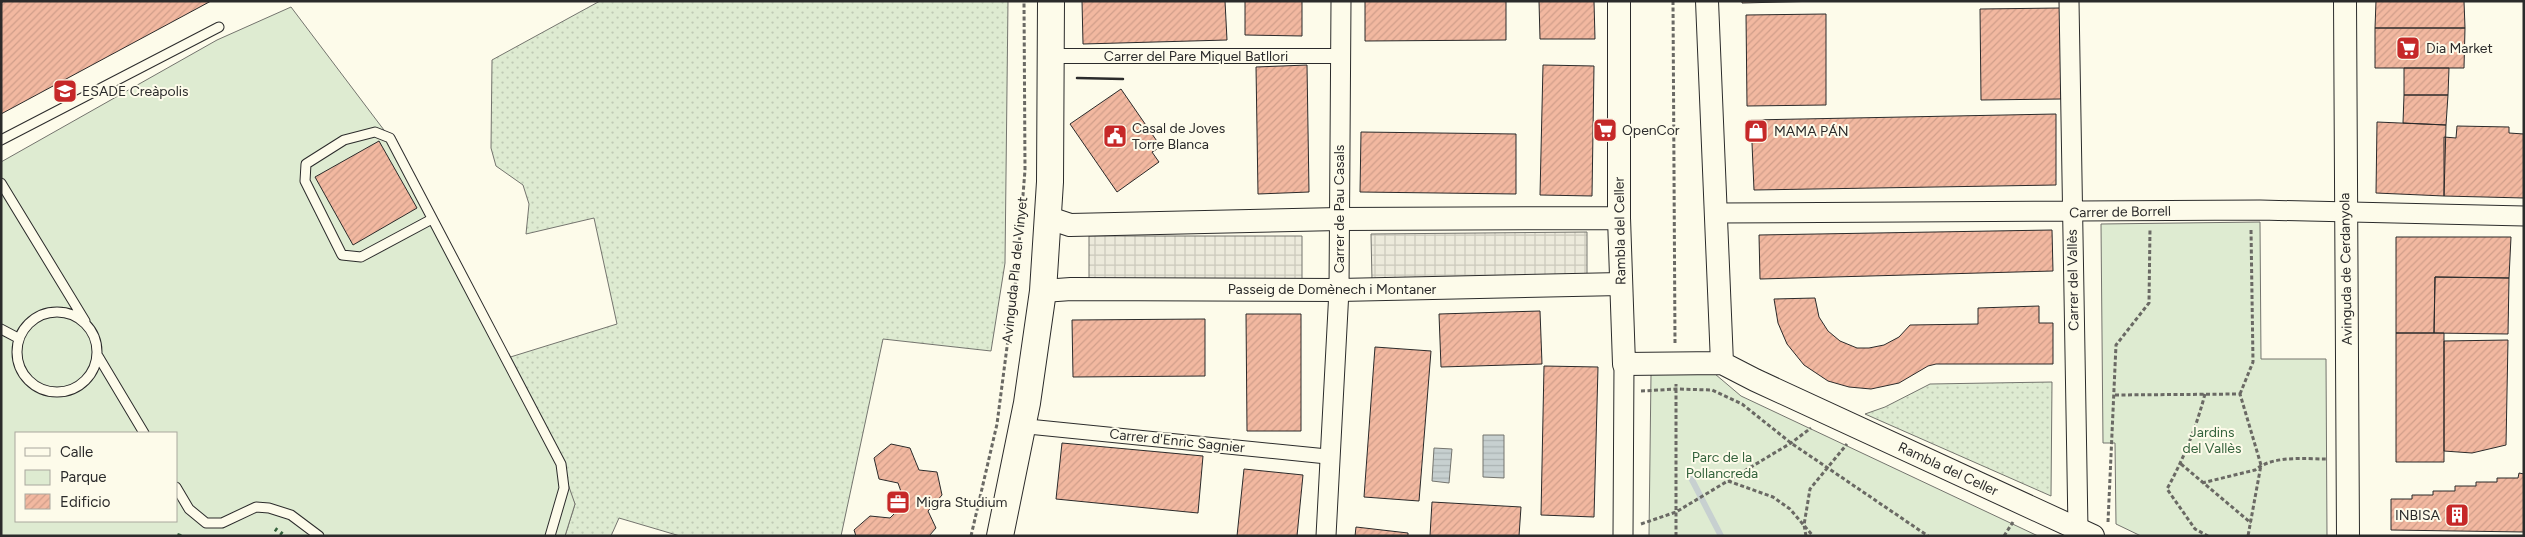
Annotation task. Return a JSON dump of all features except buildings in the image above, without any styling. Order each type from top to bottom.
[{"type":"main road","name":"Avinguda Pla del Vinyet","points":[[1000,536],[1023,426],[1043,291],[1049,218],[1052,1]]},
{"type":"street","name":"Carrer de Pau Casals","points":[[1326,536],[1332,457],[1339,290],[1341,1]]},
{"type":"street","name":"Rambla del Celler","points":[[1620,1],[1620,284],[1624,364],[1722,362],[1860,428],[2093,530]]},
{"type":"street","points":[[1707,1],[1722,362]]},
{"type":"street","name":"Carrer del Vallès","points":[[2069,1],[2072,212],[2093,530]]},
{"type":"street","name":"Avinguda de Cerdanyola","points":[[2345,1],[2348,536]]},
{"type":"street","name":"Carrer del Pare Miquel Batllori","points":[[1051,56],[1340,56]]},
{"type":"street","name":"Carrer de Borrell","points":[[1716,213],[2251,210],[2524,216]]},
{"type":"street","points":[[1049,218],[1070,225],[1339,220],[1620,218]]},
{"type":"street","name":"Passeig de Domènech i Montaner","points":[[1043,291],[1071,289],[1339,290],[1620,284]]},
{"type":"street","points":[[1623,532],[1624,364]]},
{"type":"street","name":"Carrer d'Enric Sagnier","points":[[1023,426],[1332,457]]},
{"type":"lane","points":[[1,140],[219,27]]},
{"type":"lane","points":[[432,219],[361,257],[342,256],[305,181],[306,164],[344,140],[375,132],[390,138],[561,464],[564,488],[550,536]]},
{"type":"lane","points":[[1,183],[95,335],[98,356],[143,432]]},
{"type":"lane","points":[[85,321],[66,312],[46,313],[32,320],[18,338],[18,362],[26,379],[37,388],[50,393],[71,391],[85,382],[94,371],[98,356]]},
{"type":"lane","points":[[1,328],[18,338]]},
{"type":"lane","points":[[178,490],[189,509],[206,523],[222,523],[256,507],[269,508],[291,515],[319,536]]},
{"type":"path","name":"Avinguda Pla del Vinyet","points":[[971,536],[997,424],[1017,270],[1025,170],[1024,1]]},
{"type":"path","points":[[1673,1],[1676,536]]},
{"type":"path","points":[[2248,536],[2261,465],[2240,394],[2253,362],[2251,210]]},
{"type":"path","points":[[2093,530],[2109,456],[2115,395],[2116,346],[2148,304],[2150,211]]},
{"type":"path","points":[[1624,392],[1676,389],[1712,390],[1742,404],[1791,443],[1928,536]]},
{"type":"path","points":[[2205,394],[2195,429],[2181,464],[2167,489],[2195,529],[2208,536]]},
{"type":"path","points":[[2115,395],[2240,394]]},
{"type":"path","points":[[1623,532],[1676,512],[1791,443],[1830,414]]},
{"type":"path","points":[[1806,536],[1804,525],[1810,489],[1860,428]]},
{"type":"path","points":[[2202,483],[2255,470],[2261,465],[2287,459],[2348,458]]},
{"type":"path","points":[[2181,464],[2251,524]]},
{"type":"path","points":[[1728,481],[1773,497],[1790,509],[1813,536]]},
{"type":"green space","points":[[600,1],[1008,1],[1005,263],[991,351],[883,339],[841,536],[680,536],[619,518],[611,536],[565,536],[575,504],[504,359],[617,324],[594,218],[526,234],[529,204],[523,185],[496,166],[491,148],[492,60]]},
{"type":"green space","points":[[291,7],[390,138],[561,464],[575,504],[565,536],[1,536],[1,162],[217,40]]},
{"type":"green space","name":"Jardins del Vallès","points":[[2260,222],[2261,359],[2326,359],[2327,536],[2141,536],[2116,524],[2115,443],[2103,443],[2101,224]]},
{"type":"green space","name":"Parc de la Pollancreda","points":[[1651,374],[1715,374],[1741,396],[2038,536],[1649,536]]},
{"type":"green space","points":[[2052,382],[2051,496],[1865,414],[1885,407],[1930,384]]},
{"type":"shaded area","points":[[1587,232],[1587,279],[1372,281],[1371,234]]},
{"type":"shaded area","points":[[1089,236],[1302,236],[1302,281],[1089,281]]},
{"type":"shaded area","points":[[1483,435],[1504,435],[1504,478],[1483,477]]},
{"type":"shaded area","points":[[1434,448],[1452,449],[1449,483],[1432,481]]},
{"type":"waterway","points":[[1689,474],[1721,536]]},
{"type":"hedge","points":[[275,529],[285,536]]},
{"type":"hedge","points":[[179,536],[181,530]]},
{"type":"wall","points":[[1077,78],[1123,79]]},
{"type":"place","name":"Dia Market","points":[[2408,48]]},
{"type":"place","name":"ESADE Creàpolis","points":[[65,91]]},
{"type":"place","name":"OpenCor","points":[[1605,130]]},
{"type":"place","name":"MAMA PÁN","points":[[1756,131]]},
{"type":"place","name":"Casal de Joves Torre Blanca","points":[[1115,136]]},
{"type":"place","name":"Migra Studium","points":[[898,502]]},
{"type":"place","name":"INBISA","points":[[2457,515]]}]
